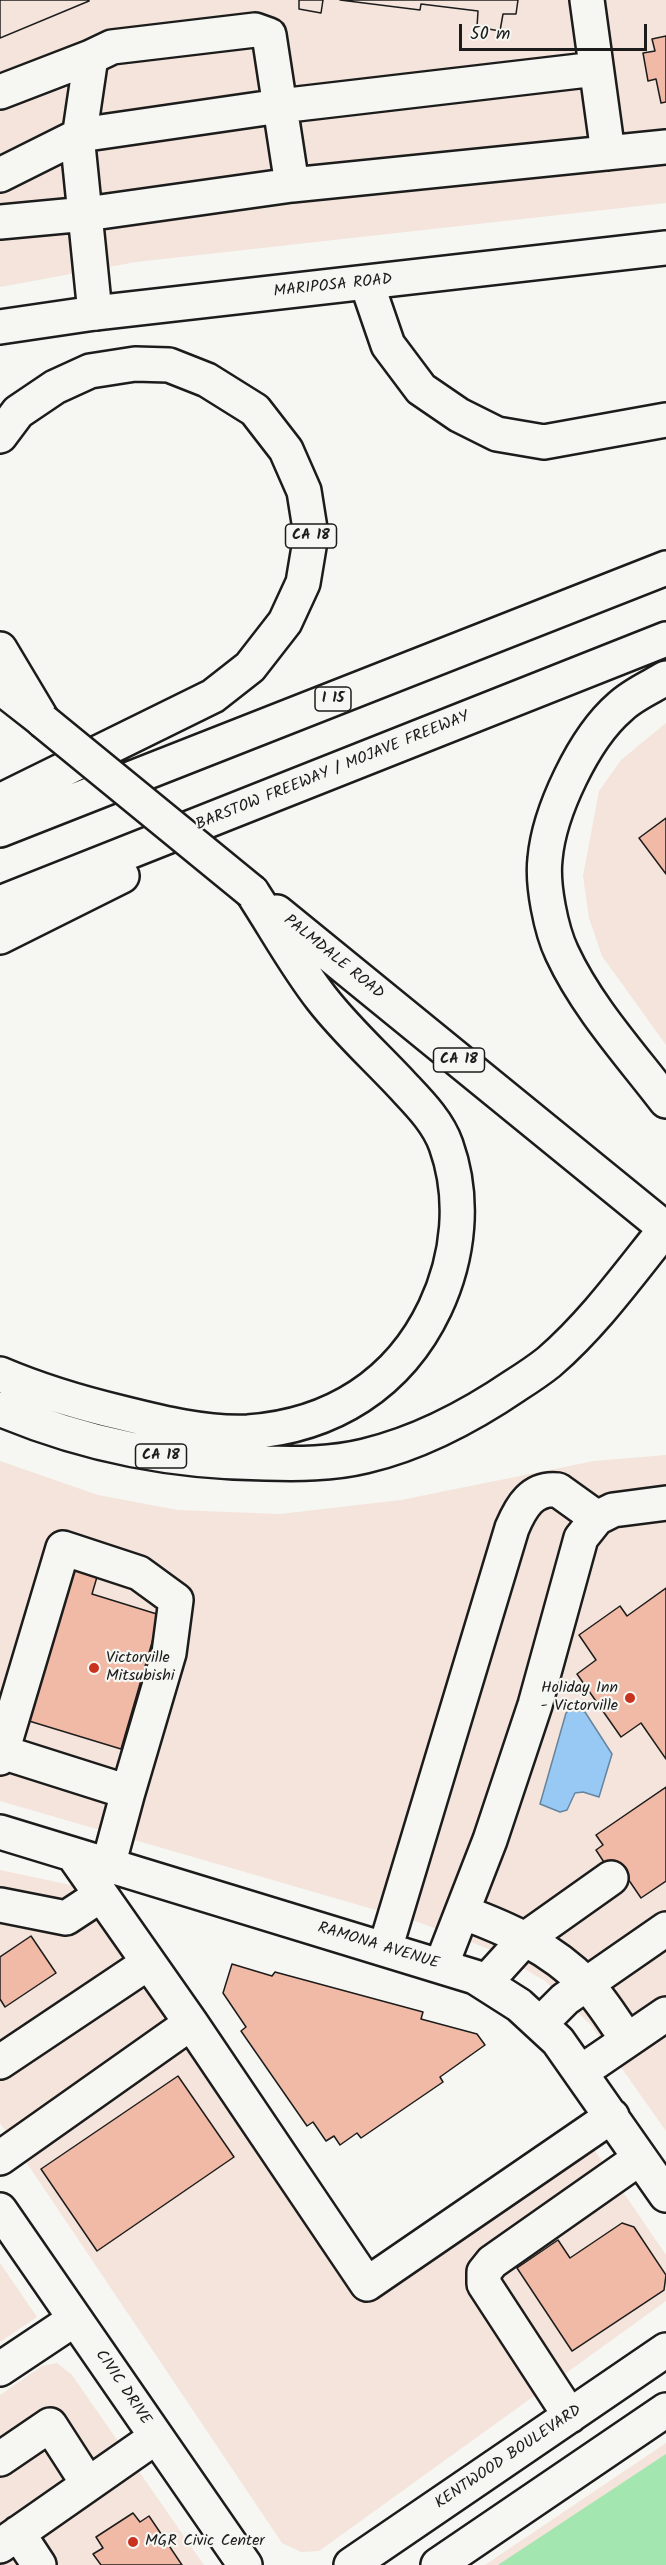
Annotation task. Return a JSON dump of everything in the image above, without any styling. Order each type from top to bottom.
[{"type":"main road","points":[[586,0],[608,153]]},
{"type":"main road","points":[[0,92],[112,47],[255,30],[269,34],[292,185]]},
{"type":"main road","points":[[91,57],[78,145],[95,313]]},
{"type":"main road","points":[[0,175],[80,135],[280,106],[596,69]]},
{"type":"main road","points":[[0,222],[86,214],[292,185],[666,147]]},
{"type":"main road","name":"MARIPOSA ROAD","points":[[0,327],[95,313],[367,284],[666,248]]},
{"type":"main road","points":[[367,284],[388,345],[421,389],[459,415],[497,434],[544,442],[666,420]]},
{"type":"main road","name":"CA 18","points":[[0,436],[18,412],[55,387],[90,371],[135,364],[169,365],[207,380],[255,410],[286,450],[304,491],[311,535],[303,583],[285,622],[250,667],[213,696],[0,801]]},
{"type":"main road","name":"I 15","points":[[0,830],[666,568]]},
{"type":"main road","name":"BARSTOW FREEWAY / MOJAVE FREEWAY","points":[[0,903],[666,639]]},
{"type":"main road","points":[[0,649],[43,721]]},
{"type":"main road","points":[[666,678],[620,706],[600,729],[574,768],[558,807],[545,860],[548,906],[561,951],[585,994],[666,1101]]},
{"type":"main road","name":"PALMDALE ROAD","points":[[0,687],[666,1228]]},
{"type":"main road","points":[[0,937],[311,781]]},
{"type":"main road","points":[[0,1374],[68,1398],[150,1420],[214,1431],[246,1432],[274,1429],[322,1416],[361,1396],[400,1363],[415,1346],[427,1325],[442,1294],[456,1237],[458,1208],[455,1180],[446,1144],[426,1111],[322,999],[252,892]]},
{"type":"main road","name":"CA 18","points":[[0,1409],[51,1429],[110,1446],[200,1461],[291,1464],[329,1462],[373,1454],[418,1440],[447,1427],[483,1408],[548,1363],[581,1331],[666,1228]]},
{"type":"main road","points":[[386,1949],[512,1528],[520,1509],[535,1494],[551,1489],[558,1490],[597,1518]]},
{"type":"main road","points":[[441,1966],[490,1840],[536,1705],[581,1538],[597,1518],[613,1510],[666,1503]]},
{"type":"main road","points":[[0,1905],[66,1918],[105,1881],[169,1653],[176,1600],[139,1573],[63,1548],[1,1755],[129,1792]]},
{"type":"main road","name":"RAMONA AVENUE","points":[[0,1832],[74,1856],[105,1881],[386,1949],[475,1977],[519,2005],[558,2040],[666,2195]]},
{"type":"main road","points":[[485,1983],[525,1939],[611,1878]]},
{"type":"main road","points":[[105,1881],[148,1963],[367,2284],[612,2116]]},
{"type":"main road","points":[[462,1912],[503,1927],[547,1951],[586,1984],[628,2040]]},
{"type":"main road","points":[[540,2024],[565,1999],[666,1929]]},
{"type":"main road","points":[[0,2062],[148,1963]]},
{"type":"main road","points":[[581,2072],[666,2014]]},
{"type":"main road","points":[[0,2158],[191,2023]]},
{"type":"main road","points":[[570,2416],[484,2284],[484,2272],[492,2262],[640,2158]]},
{"type":"main road","name":"CIVIC DRIVE","points":[[1,2215],[245,2565]]},
{"type":"main road","points":[[0,2369],[75,2319]]},
{"type":"main road","name":"KENTWOOD BOULEVARD","points":[[351,2565],[666,2350]]},
{"type":"main road","points":[[438,2565],[666,2410]]},
{"type":"main road","points":[[0,2459],[50,2425],[88,2484]]},
{"type":"main road","points":[[39,2565],[9,2540],[156,2437]]},
{"type":"shaded area","points":[[0,0],[666,0],[666,203],[136,262],[0,287]]},
{"type":"shaded area","points":[[666,723],[666,1045],[602,956],[589,918],[583,876],[599,791],[621,760]]},
{"type":"shaded area","points":[[666,1455],[666,2131],[591,2025],[545,1981],[494,1951],[421,1923],[0,1801],[0,1461],[98,1495],[178,1510],[280,1514],[401,1500],[594,1461]]},
{"type":"shaded area","points":[[0,1870],[80,1887],[361,2303],[591,2145],[666,2255],[666,2301],[319,2551],[301,2552],[282,2543],[0,2123]]},
{"type":"shaded area","points":[[0,2263],[37,2317],[0,2342]]},
{"type":"shaded area","points":[[57,2363],[72,2375],[204,2565],[0,2565],[0,2395],[42,2366]]},
{"type":"shaded area","points":[[666,2443],[666,2565],[485,2565]]},
{"type":"green space","points":[[666,2454],[666,2565],[498,2565]]},
{"type":"water","points":[[571,1709],[585,1712],[612,1754],[599,1797],[583,1792],[575,1793],[567,1810],[560,1812],[540,1804],[566,1713]]},
{"type":"building","points":[[0,0],[89,0],[89,1],[0,38]]},
{"type":"building","points":[[0,0],[89,0],[89,1],[0,38]]},
{"type":"building","points":[[299,0],[323,0],[321,13],[299,9]]},
{"type":"building","points":[[299,0],[323,0],[321,13],[299,9]]},
{"type":"building","points":[[340,0],[518,0],[516,14],[503,14],[500,31],[477,27],[478,11],[421,4],[420,10]]},
{"type":"building","points":[[340,0],[518,0],[516,14],[503,14],[500,31],[477,27],[478,11],[421,4],[420,10]]},
{"type":"building","points":[[666,36],[666,102],[661,103],[656,79],[648,81],[643,53],[655,51],[652,39]]},
{"type":"building","points":[[666,818],[666,874],[639,838]]},
{"type":"building","name":"Victorville Mitsubishi","points":[[75,1563],[99,1570],[92,1594],[160,1615],[121,1749],[29,1721]]},
{"type":"building","name":"Holiday Inn - Victorville","points":[[666,1588],[666,1759],[641,1723],[621,1737],[577,1674],[596,1660],[579,1635],[620,1606],[627,1616]]},
{"type":"building","points":[[666,1787],[666,1881],[641,1898],[624,1873],[615,1879],[596,1850],[603,1845],[596,1835]]},
{"type":"building","points":[[31,1936],[56,1973],[5,2007],[0,1999],[0,1957]]},
{"type":"building","points":[[232,1964],[272,1976],[275,1972],[423,2012],[421,2019],[477,2034],[485,2045],[440,2077],[443,2082],[361,2138],[357,2133],[340,2145],[334,2136],[326,2141],[313,2122],[307,2126],[241,2031],[246,2027],[223,1993]]},
{"type":"building","points":[[178,2076],[234,2157],[97,2251],[41,2169]]},
{"type":"building","points":[[622,2223],[634,2227],[666,2275],[664,2290],[572,2351],[517,2268],[558,2240],[570,2258]]},
{"type":"building","name":"MGR Civic Center","points":[[133,2513],[140,2522],[149,2516],[182,2565],[101,2565],[93,2554],[103,2548],[96,2537]]},
{"type":"place","name":"Victorville Mitsubishi","points":[[94,1668]]},
{"type":"place","name":"Holiday Inn - Victorville","points":[[630,1698]]},
{"type":"place","name":"MGR Civic Center","points":[[133,2542]]}]
